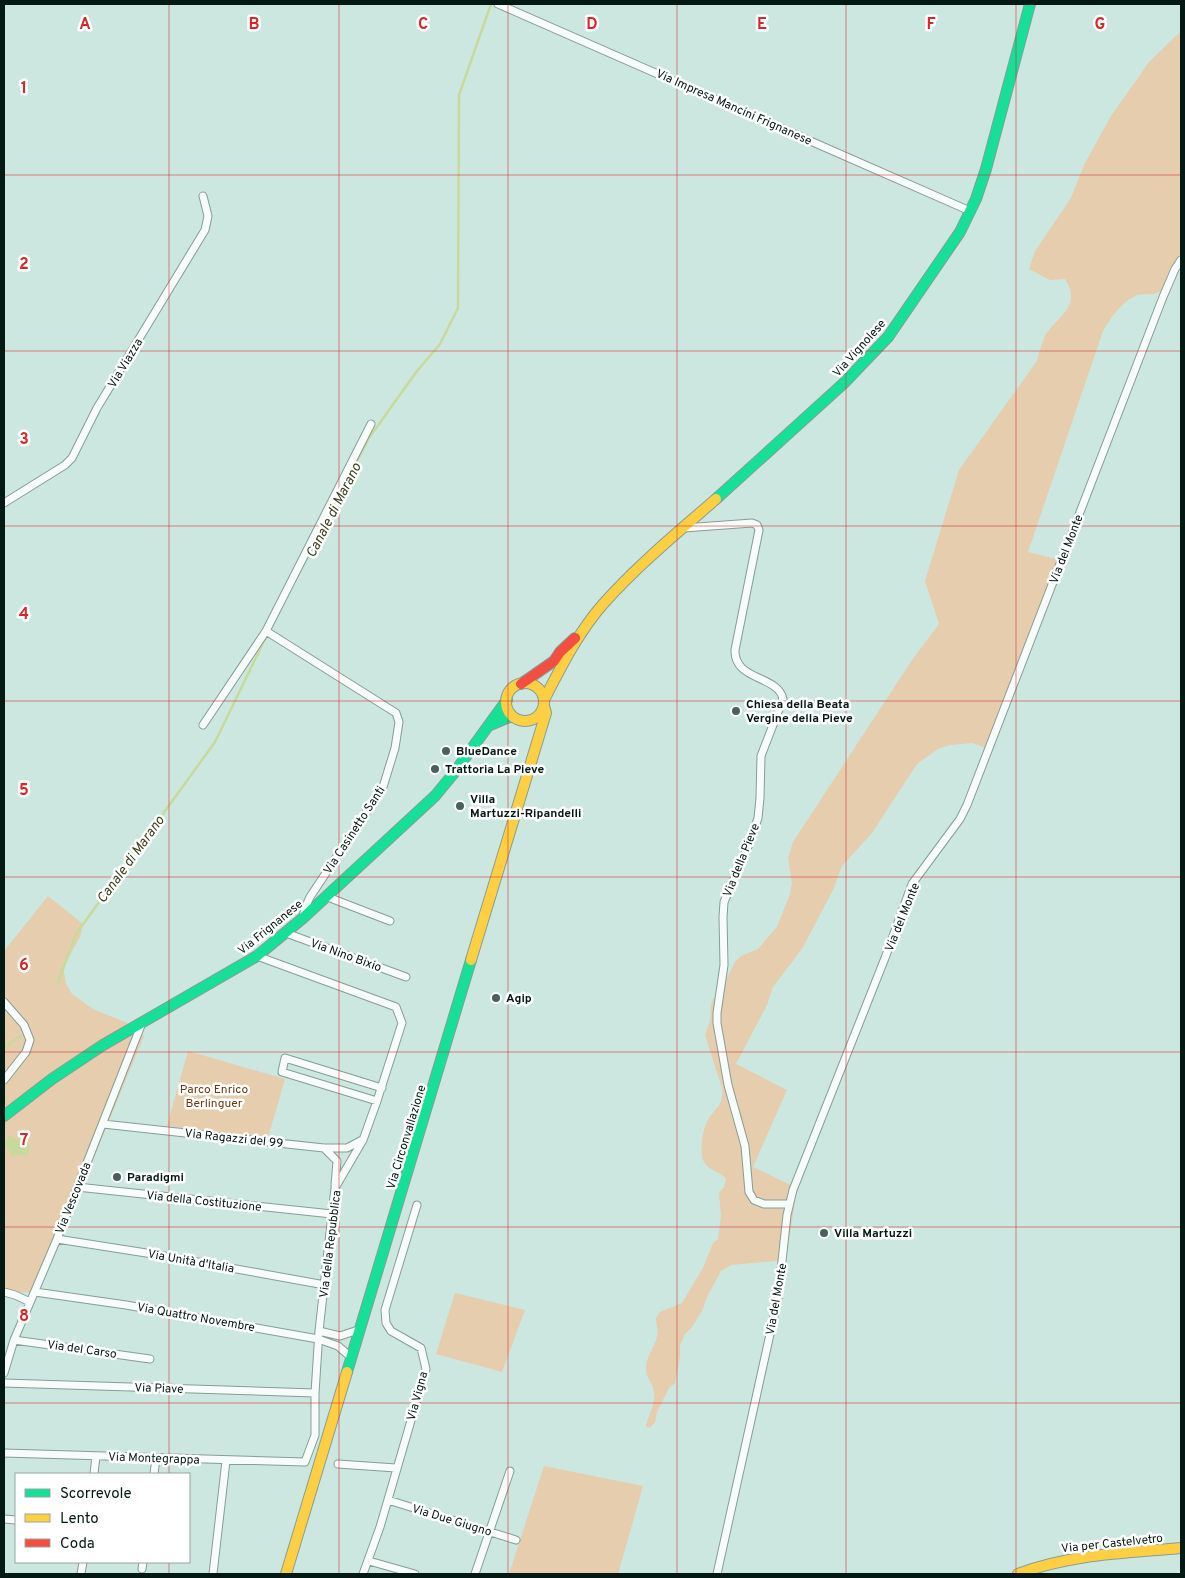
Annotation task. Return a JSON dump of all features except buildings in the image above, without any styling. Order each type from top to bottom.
[{"type":"main road","name":"Via Vignolese","points":[[585,629],[617,588],[844,383],[870,357],[910,308],[960,232],[970,211],[986,169],[1030,4]]},
{"type":"main road","points":[[521,684],[535,686],[542,695],[544,703],[542,712],[532,720],[521,721],[512,716],[507,706],[507,700],[513,689],[554,661],[570,642],[585,629]]},
{"type":"main road","name":"Via Circonvallazione","points":[[286,1574],[546,713],[544,703],[568,654],[585,629]]},
{"type":"main road","name":"Via Frignanese","points":[[4,1116],[78,1061],[257,956],[302,918],[434,796],[454,773],[507,700]]},
{"type":"main road","points":[[488,726],[512,716]]},
{"type":"main road","points":[[532,720],[537,726],[539,735]]},
{"type":"main road","name":"Via per Castelvetro","points":[[1018,1574],[1045,1565],[1084,1557],[1181,1548]]},
{"type":"street","name":"Via Impresa Mancini Frignanese","points":[[498,4],[970,211]]},
{"type":"street","name":"Via Viazza","points":[[4,503],[72,458],[97,408],[205,230],[208,216],[203,196]]},
{"type":"street","name":"Via del Monte","points":[[716,1574],[778,1298],[788,1204],[912,884],[960,819],[967,805],[1163,297],[1181,260]]},
{"type":"street","points":[[203,725],[268,633],[371,424]]},
{"type":"street","name":"Via della Pieve","points":[[684,528],[748,523],[755,524],[759,530],[734,650],[735,659],[741,668],[779,690],[783,699],[761,756],[758,818],[750,842],[724,902],[724,965],[718,1004],[718,1023],[728,1085],[745,1146],[749,1192],[754,1200],[764,1204],[788,1204]]},
{"type":"street","name":"Via Casinetto Santi","points":[[268,633],[396,713],[399,718],[395,748],[383,787],[310,897],[302,918]]},
{"type":"street","points":[[325,896],[390,921]]},
{"type":"street","name":"Via Nino Bixio","points":[[286,932],[406,977]]},
{"type":"street","name":"Via della Repubblica","points":[[257,956],[396,1008],[402,1023],[382,1088],[363,1140],[335,1188],[318,1339],[315,1435],[305,1462]]},
{"type":"street","points":[[4,1002],[24,1025],[30,1040],[26,1052],[4,1080]]},
{"type":"street","name":"Via Vescovada","points":[[4,1373],[14,1340],[57,1239],[142,1022]]},
{"type":"street","points":[[377,1101],[282,1072],[285,1058],[382,1088]]},
{"type":"street","name":"Via Ragazzi del 99","points":[[103,1124],[324,1148],[347,1148],[363,1140]]},
{"type":"street","points":[[324,1148],[337,1161],[335,1188]]},
{"type":"street","name":"Via della Costituzione","points":[[77,1187],[332,1214]]},
{"type":"street","name":"Via Vigna","points":[[363,1574],[369,1561],[388,1500],[426,1369],[421,1348],[391,1331],[386,1323],[385,1310],[417,1204]]},
{"type":"street","name":"Via Unità d'Italia","points":[[57,1239],[159,1255],[325,1286]]},
{"type":"street","points":[[4,1292],[30,1302]]},
{"type":"street","name":"Via Quattro Novembre","points":[[35,1292],[126,1305],[318,1339],[338,1346],[352,1358]]},
{"type":"street","points":[[319,1331],[340,1336],[361,1329]]},
{"type":"street","name":"Via del Carso","points":[[14,1340],[150,1359]]},
{"type":"street","name":"Via Piave","points":[[4,1383],[315,1393]]},
{"type":"street","name":"Via Montegrappa","points":[[4,1454],[305,1462]]},
{"type":"street","points":[[94,1473],[96,1456]]},
{"type":"street","points":[[154,1473],[156,1458]]},
{"type":"street","points":[[213,1574],[226,1460]]},
{"type":"street","points":[[338,1464],[396,1468]]},
{"type":"street","points":[[475,1574],[510,1471]]},
{"type":"street","name":"Via Due Giugno","points":[[388,1500],[516,1540]]},
{"type":"street","points":[[369,1561],[415,1574]]},
{"type":"green space","points":[[1181,31],[1181,253],[1170,270],[1165,286],[1161,291],[1138,295],[1127,301],[1103,331],[1028,552],[1064,561],[986,748],[972,743],[950,745],[938,749],[917,764],[872,833],[842,866],[833,890],[802,949],[773,987],[767,1005],[736,1064],[787,1090],[753,1167],[797,1188],[786,1260],[731,1265],[721,1271],[702,1311],[685,1334],[680,1345],[675,1383],[669,1388],[657,1412],[655,1422],[650,1428],[646,1426],[654,1396],[646,1367],[658,1334],[656,1318],[660,1312],[682,1303],[703,1268],[713,1243],[718,1239],[721,1216],[719,1193],[724,1187],[726,1179],[705,1164],[702,1151],[705,1126],[720,1104],[722,1095],[722,1088],[705,1035],[710,1021],[713,999],[721,990],[735,962],[741,956],[758,949],[777,927],[790,894],[792,883],[788,858],[793,842],[912,660],[939,624],[925,581],[959,470],[1037,361],[1046,334],[1067,310],[1070,303],[1070,288],[1065,279],[1050,280],[1029,269],[1035,251],[1071,198],[1084,165],[1111,116],[1149,62]]},
{"type":"green space","points":[[48,896],[83,924],[80,937],[63,968],[66,983],[72,994],[93,1009],[125,1022],[144,1036],[38,1293],[4,1291],[4,951]]},
{"type":"green space","name":"Parco Enrico Berlinguer","points":[[188,1051],[285,1079],[268,1138],[167,1126]]},
{"type":"green space","points":[[455,1293],[525,1310],[502,1372],[436,1354]]},
{"type":"green space","points":[[544,1466],[643,1486],[618,1574],[509,1574]]},
{"type":"shaded area","points":[[9,1135],[16,1139],[22,1137],[24,1142],[31,1146],[26,1157],[20,1154],[12,1156],[4,1146]]},
{"type":"waterway","name":"Canale di Marano","points":[[302,568],[369,438],[417,371],[440,344],[458,308],[459,95],[491,4]]},
{"type":"waterway","name":"Canale di Marano","points":[[58,982],[76,934],[215,742],[266,637]]},
{"type":"waterway","name":"Canale di Marano","points":[[4,1048],[20,1036]]},
{"type":"traffic: fast","points":[[716,499],[844,383],[888,337],[960,232],[976,199],[986,169],[1030,4]]},
{"type":"traffic: fast","points":[[4,1116],[52,1079],[103,1045],[257,956],[303,918],[435,796],[507,700]]},
{"type":"traffic: fast","points":[[488,726],[512,716]]},
{"type":"traffic: fast","points":[[347,1372],[471,960]]},
{"type":"traffic: slow","points":[[544,700],[579,637],[604,603],[644,562],[716,499]]},
{"type":"traffic: slow","points":[[525,683],[538,689],[544,702],[538,715],[525,721],[512,715],[506,702],[512,689],[525,683]]},
{"type":"traffic: slow","points":[[471,960],[546,713],[544,706]]},
{"type":"traffic: slow","points":[[286,1574],[347,1372]]},
{"type":"traffic: slow","points":[[1018,1574],[1038,1567],[1078,1558],[1181,1548]]},
{"type":"traffic: jam","points":[[521,684],[554,661],[560,652],[575,638]]},
{"type":"place","name":"Chiesa della Beata Vergine della Pieve","points":[[736,711]]},
{"type":"place","name":"BlueDance","points":[[446,751]]},
{"type":"place","name":"Trattoria La Pieve","points":[[435,769]]},
{"type":"place","name":"Villa Martuzzi-Ripandelli","points":[[460,806]]},
{"type":"place","name":"Agip","points":[[496,998]]},
{"type":"place","name":"Paradigmi","points":[[117,1177]]},
{"type":"place","name":"Villa Martuzzi","points":[[824,1233]]}]
